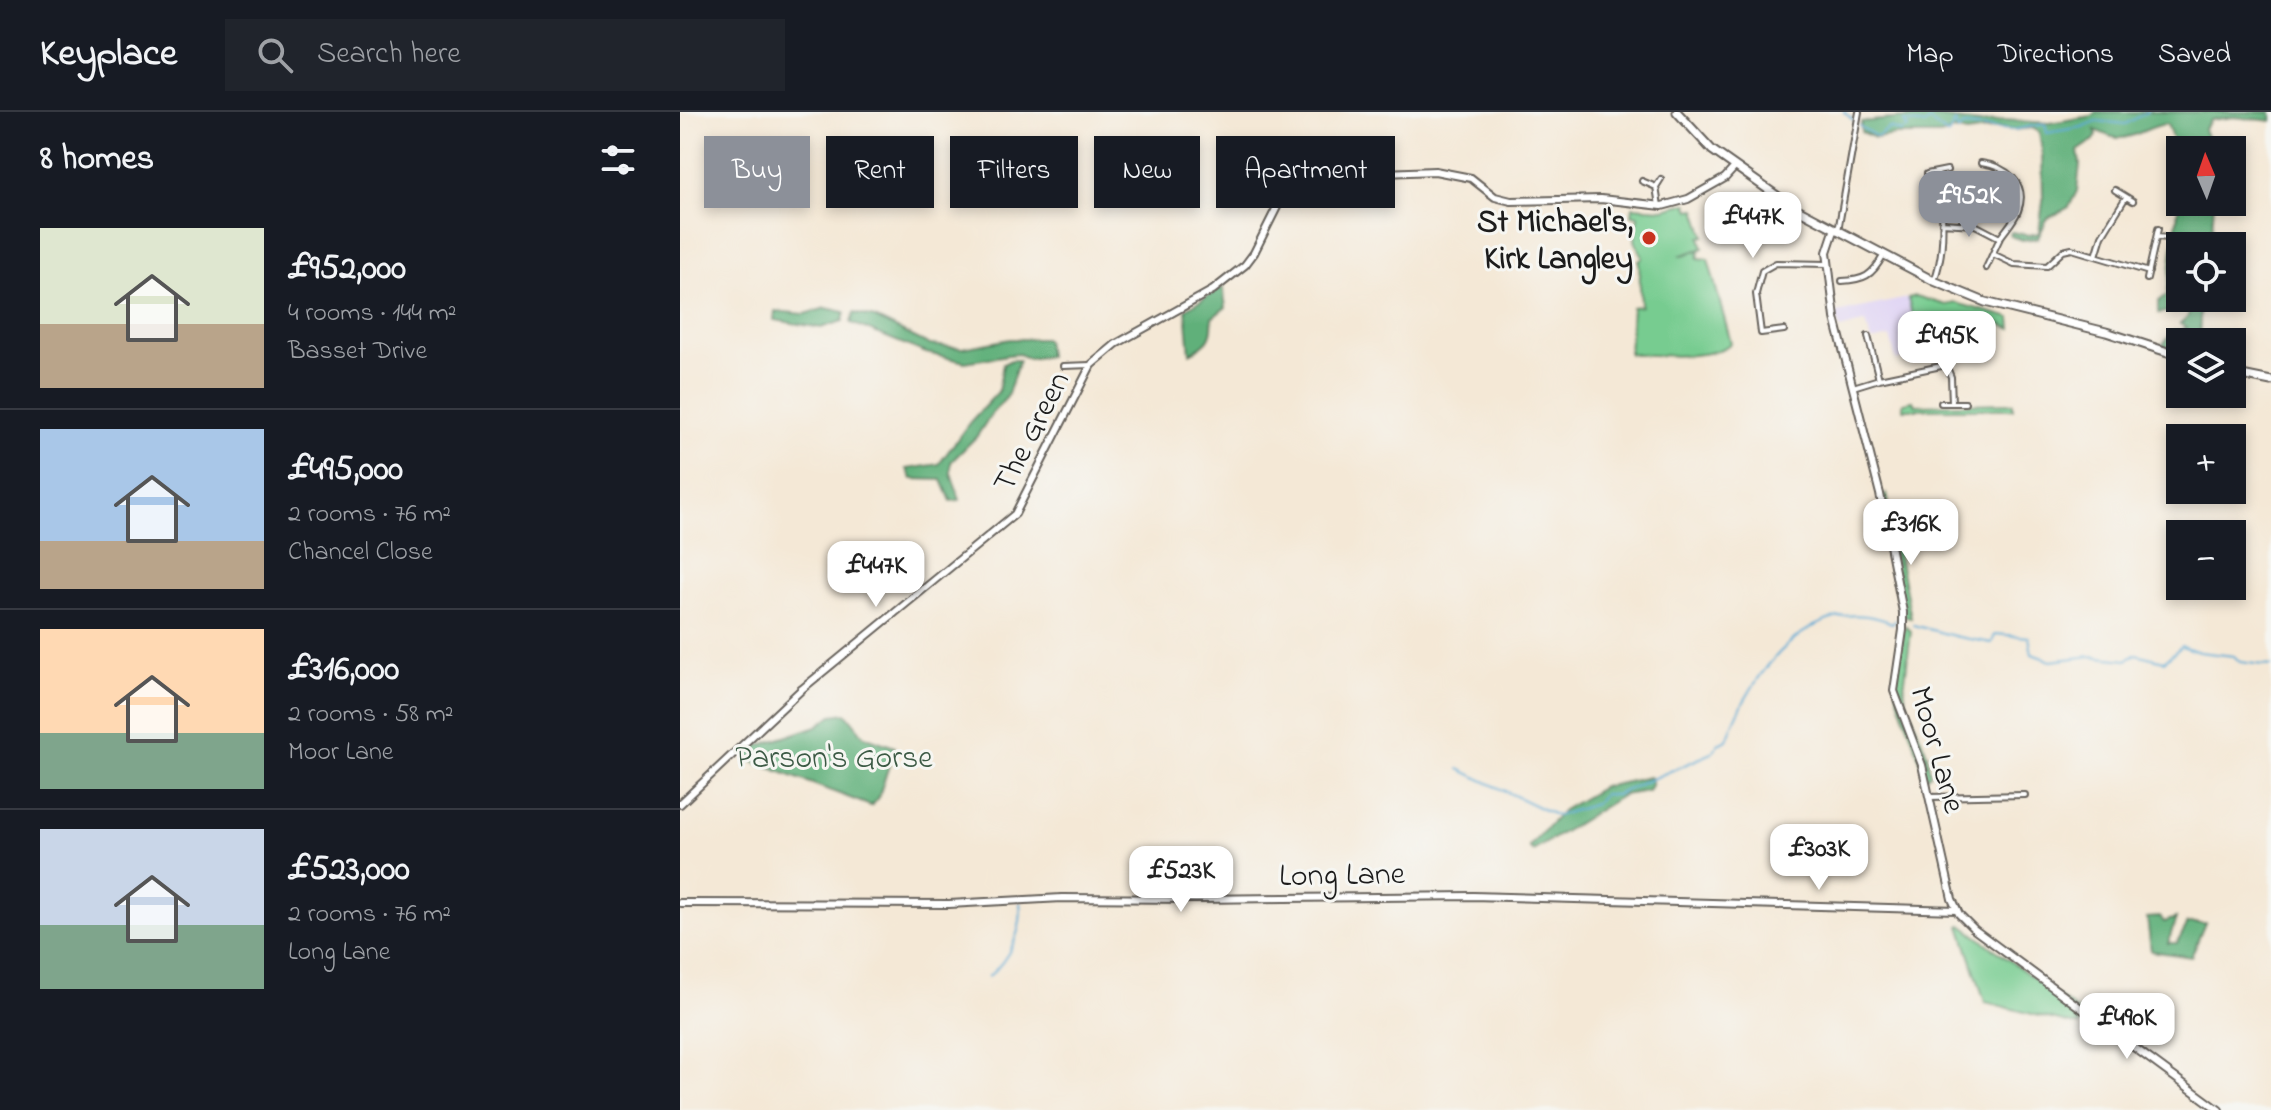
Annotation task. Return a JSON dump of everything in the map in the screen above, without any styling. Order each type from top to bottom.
[{"type":"highway","points":[[1677,112],[1701,140],[1790,205],[1836,232],[1934,281],[1985,302],[2106,332],[2166,351]]},
{"type":"highway","points":[[2246,376],[2271,381]]},
{"type":"street","points":[[1836,232],[1859,112]]},
{"type":"street","points":[[1981,163],[2006,170],[2020,191],[2020,206],[1986,268]]},
{"type":"street","points":[[2006,170],[2010,164]]},
{"type":"street","points":[[1661,179],[1656,187],[1659,206],[1688,199],[1725,178],[1735,167]]},
{"type":"street","points":[[1927,174],[1947,170]]},
{"type":"street","name":"The Green","points":[[680,804],[802,689],[1015,514],[1091,365],[1116,344],[1213,290],[1245,265],[1278,205],[1290,192],[1317,182],[1359,174],[1405,171],[1462,174],[1495,197],[1511,201],[1601,199],[1659,206]]},
{"type":"street","points":[[1934,281],[1940,261],[1942,223],[1937,172]]},
{"type":"street","points":[[1642,181],[1656,187]]},
{"type":"street","points":[[2115,190],[2133,201]]},
{"type":"street","points":[[2096,256],[2102,236],[2126,197]]},
{"type":"street","points":[[2005,214],[2013,220]]},
{"type":"street","points":[[1942,223],[1975,225],[2001,238]]},
{"type":"street","points":[[2147,279],[2158,229]]},
{"type":"street","name":"Moor Lane","points":[[1836,232],[1827,248],[1835,318],[1880,494],[1903,612],[1894,691],[1922,765],[1957,910]]},
{"type":"street","points":[[2157,237],[2166,238]]},
{"type":"street","points":[[1993,254],[2014,264],[2040,266],[2052,263],[2067,249],[2149,272]]},
{"type":"street","points":[[1842,281],[1868,277],[1874,273],[1883,256]]},
{"type":"street","points":[[1784,330],[1761,333],[1756,294],[1762,271],[1776,263],[1827,264]]},
{"type":"street","points":[[1853,387],[1946,365],[1952,356],[1954,322]]},
{"type":"street","points":[[1954,335],[1965,336]]},
{"type":"street","points":[[1868,336],[1879,379]]},
{"type":"street","points":[[1063,366],[1091,365]]},
{"type":"street","points":[[1946,365],[1951,377],[1952,403]]},
{"type":"street","points":[[1941,403],[1965,403]]},
{"type":"street","points":[[1929,797],[2025,795]]},
{"type":"street","name":"Long Lane","points":[[680,903],[949,904],[1062,898],[1473,896],[1957,910]]},
{"type":"street","points":[[1957,910],[1975,930],[2219,1110]]},
{"type":"shaded area","points":[[1908,298],[1923,354],[1896,360],[1890,337],[1871,341],[1866,322],[1840,329],[1836,313]]},
{"type":"green space","points":[[2096,112],[2271,112],[2271,121],[2234,117],[2211,120],[2204,129],[2207,136],[2171,136],[2167,124],[2121,138],[2095,130],[2097,135],[2094,140],[2078,151],[2077,191],[2069,207],[2047,219],[2038,238],[2022,240],[2010,236],[2011,232],[2039,233],[2043,201],[2039,132],[2032,128],[1998,128],[1967,133],[1953,130],[1942,135],[1875,138],[1861,132],[1861,122],[1924,116],[1980,123],[2005,120],[2049,123],[2091,116]]},
{"type":"green space","points":[[1687,203],[1690,210],[1696,209],[1705,236],[1700,237],[1703,248],[1679,256],[1700,250],[1698,258],[1708,259],[1731,343],[1722,349],[1697,355],[1629,354],[1632,307],[1641,306],[1639,261],[1643,258],[1635,241],[1638,216],[1632,215],[1633,207],[1664,209]]},
{"type":"green space","points":[[2177,216],[2213,216],[2212,232],[2175,232]]},
{"type":"green space","points":[[1223,287],[1226,307],[1212,318],[1208,340],[1190,353],[1186,309]]},
{"type":"green space","points":[[1916,296],[2011,318],[2012,329],[1998,323],[1990,324],[1979,342],[1959,328],[1957,321],[1925,324],[1925,328],[1916,331],[1908,298]]},
{"type":"green space","points":[[2166,296],[2166,312],[2158,313],[2158,302]]},
{"type":"green space","points":[[826,308],[845,312],[843,321],[821,328],[774,320],[775,311],[805,314]]},
{"type":"green space","points":[[2189,312],[2200,312],[2200,328],[2187,328],[2180,324]]},
{"type":"green space","points":[[854,313],[875,318],[930,345],[962,348],[1010,339],[1046,339],[1048,356],[1029,359],[1019,354],[965,362],[926,353],[851,323]]},
{"type":"green space","points":[[1019,360],[1007,397],[977,436],[951,462],[951,473],[960,500],[951,501],[942,480],[912,479],[907,469],[939,464],[970,422],[998,392],[1003,364]]},
{"type":"green space","points":[[1913,401],[1915,405],[2013,403],[2013,409],[1903,409],[1903,403]]},
{"type":"green space","points":[[1887,494],[1911,618],[1905,617],[1883,496]]},
{"type":"green space","points":[[1905,626],[1911,631],[1904,688],[1927,754],[1930,774],[1926,777],[1897,695]]},
{"type":"green space","name":"Parson's Gorse","points":[[846,713],[864,736],[895,747],[878,799],[871,806],[749,760],[749,749],[817,726],[832,715]]},
{"type":"green space","points":[[1650,777],[1652,783],[1648,791],[1623,795],[1533,851],[1529,847],[1563,810],[1603,787]]},
{"type":"green space","points":[[2160,917],[2164,922],[2176,918],[2168,943],[2177,943],[2188,923],[2205,923],[2191,957],[2151,951],[2147,918]]},
{"type":"green space","points":[[1962,925],[2082,1014],[2079,1026],[1985,1002]]},
{"type":"waterway","points":[[1844,112],[1855,122]]},
{"type":"waterway","points":[[1859,126],[1877,137],[1889,128],[1901,132],[1908,128],[1904,122],[1924,125],[1930,121],[1948,135],[1955,122],[1958,131],[1964,126],[2013,130],[2045,124],[2047,133],[2082,127],[2096,121],[2126,124],[2147,112]]},
{"type":"waterway","points":[[1459,769],[1557,816],[1595,804],[1603,794],[1615,795],[1712,753],[1718,744],[1727,740],[1737,714],[1769,665],[1789,644],[1812,627],[1837,618],[1863,616],[1892,623],[1896,620]]},
{"type":"waterway","points":[[1913,625],[1992,643],[1995,634],[2029,637],[2032,654],[2051,661],[2090,656],[2127,660],[2136,654],[2164,661],[2182,646],[2199,652],[2234,656],[2240,662],[2271,666]]},
{"type":"waterway","points":[[988,977],[1013,944],[1020,924],[1020,903]]},
{"type":"place","name":"St Michael's, Kirk Langley","points":[[1649,238]]}]
